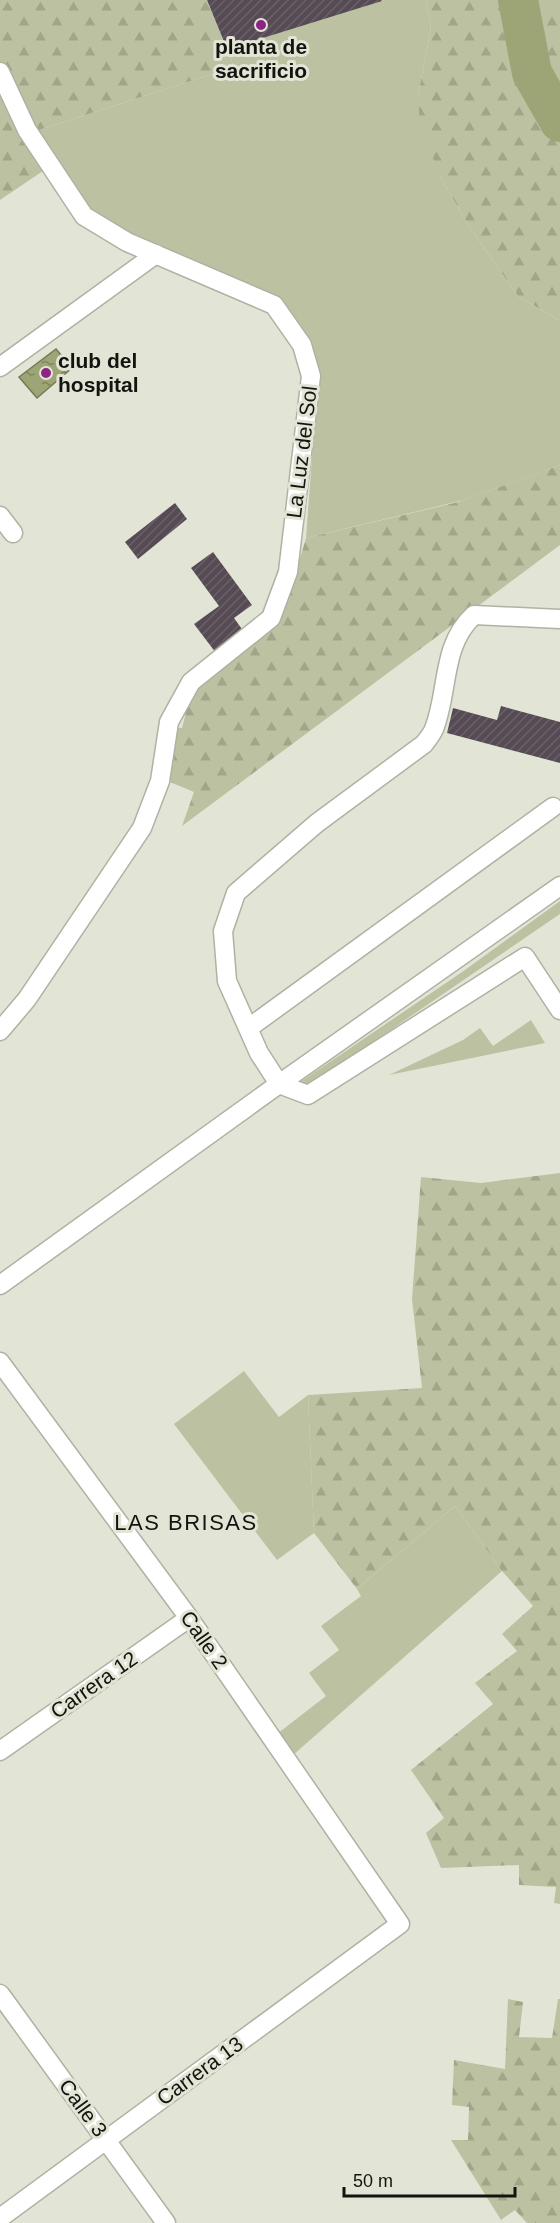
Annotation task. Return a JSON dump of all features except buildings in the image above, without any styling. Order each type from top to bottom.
[{"type":"street","name":"La Luz del Sol","points":[[0,72],[27,130],[84,216],[127,242],[274,305],[302,345],[311,376],[288,572],[271,618],[191,682],[169,722],[160,781],[142,828],[27,999],[0,1031]]},
{"type":"street","points":[[0,367],[156,254]]},
{"type":"street","points":[[0,516],[13,533]]},
{"type":"street","points":[[560,619],[474,615],[463,625],[454,642],[434,730],[424,744],[317,823],[236,893],[223,930],[227,981],[250,1027],[259,1053],[279,1084],[308,1095],[525,957],[560,1010]]},
{"type":"street","points":[[250,1027],[553,807]]},
{"type":"street","points":[[0,1285],[279,1084],[560,886]]},
{"type":"street","name":"Calle 2","points":[[0,1362],[189,1618],[400,1924]]},
{"type":"street","name":"Carrera 12","points":[[0,1751],[189,1618]]},
{"type":"street","name":"Carrera 13","points":[[0,2218],[400,1924]]},
{"type":"street","name":"Calle 3","points":[[0,1994],[166,2223]]},
{"type":"green space","points":[[0,0],[207,0],[234,67],[33,132],[46,169],[0,200]]},
{"type":"green space","points":[[383,0],[426,0],[431,28],[418,95],[441,178],[470,228],[518,296],[560,321],[560,465],[464,500],[306,538],[318,377],[276,298],[145,245],[86,211],[33,132],[234,67],[227,49]]},
{"type":"green space","points":[[426,0],[560,0],[560,321],[518,296],[470,228],[441,178],[420,126],[418,95],[431,28]]},
{"type":"green space","points":[[560,465],[560,545],[182,826],[194,792],[170,782],[176,728],[182,728],[192,689],[293,583],[306,538],[458,502]]},
{"type":"green space","points":[[560,901],[560,914],[300,1092],[290,1089],[465,970]]},
{"type":"green space","points":[[531,1020],[545,1043],[389,1075],[463,1040],[480,1028],[493,1046]]},
{"type":"green space","points":[[560,1173],[560,1904],[554,1903],[556,1887],[519,1885],[519,1865],[441,1868],[426,1833],[444,1818],[411,1770],[493,1704],[475,1683],[517,1651],[502,1634],[533,1606],[502,1571],[455,1506],[357,1589],[314,1533],[308,1395],[422,1388],[412,1299],[421,1177],[481,1183]]},
{"type":"green space","points":[[244,1371],[279,1417],[308,1395],[314,1533],[277,1560],[174,1424]]},
{"type":"green space","points":[[455,1506],[502,1571],[292,1756],[277,1734],[326,1696],[309,1673],[339,1650],[321,1626],[361,1596],[357,1589]]},
{"type":"green space","points":[[508,1999],[523,2002],[519,2037],[552,2038],[558,1999],[560,1999],[560,2223],[527,2223],[515,2210],[501,2220],[451,2140],[468,2140],[469,2107],[452,2105],[454,2060],[505,2069]]},
{"type":"water","name":"club del hospital","points":[[56,349],[72,368],[37,398],[19,377]]},
{"type":"waterway","points":[[518,0],[532,73],[560,122]]},
{"type":"place","name":"planta de sacrificio","points":[[261,25]]},
{"type":"place","name":"club del hospital","points":[[46,373]]},
{"type":"district","name":"LAS BRISAS","points":[[186,1522]]}]
